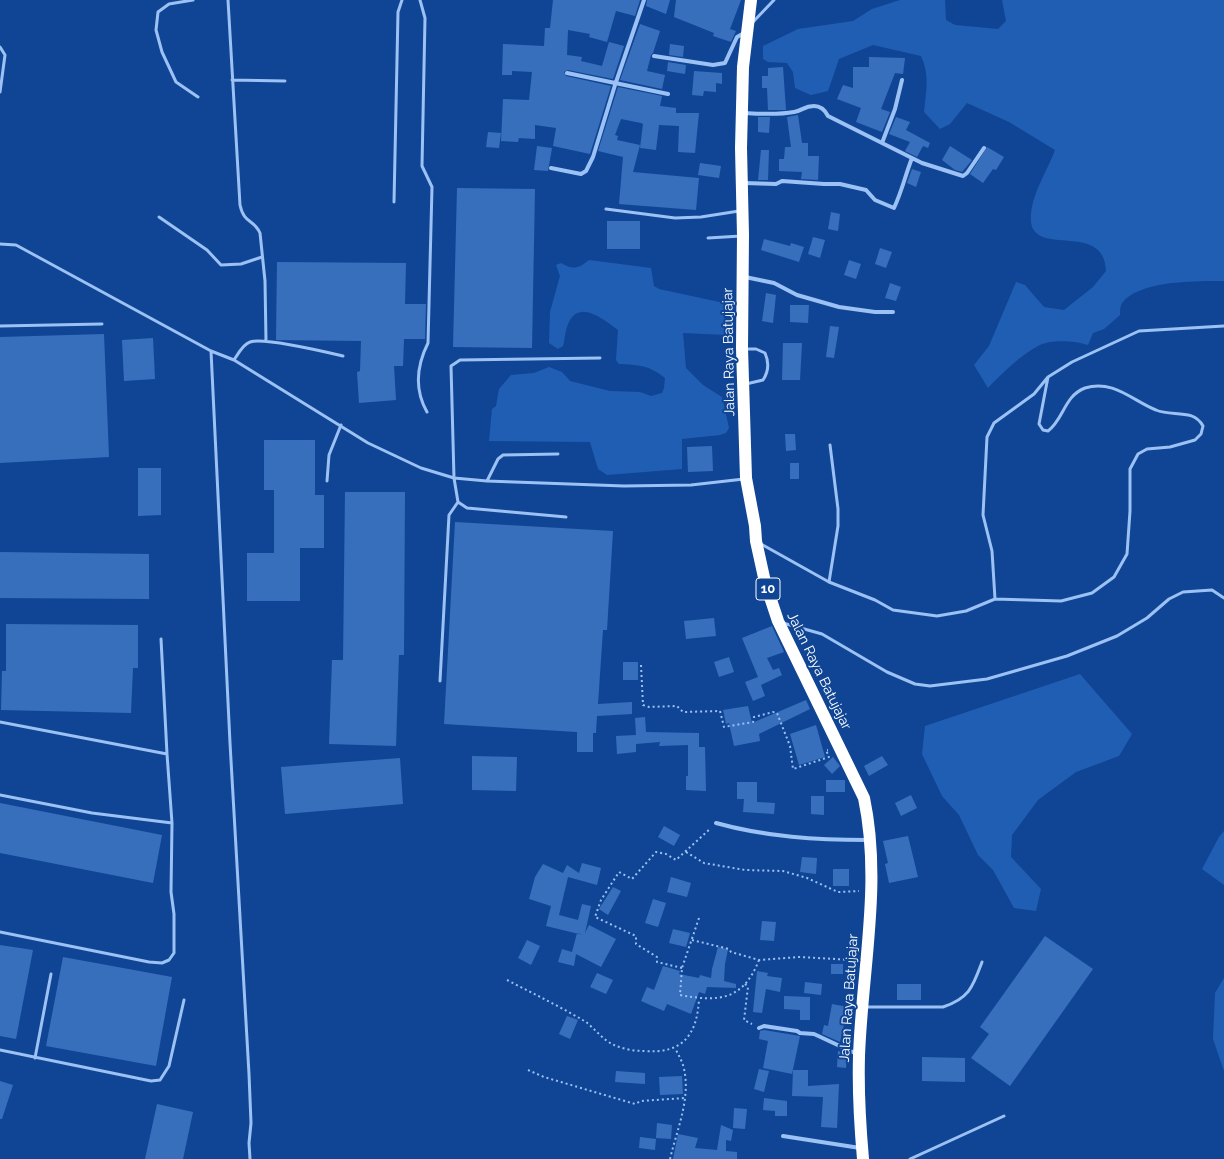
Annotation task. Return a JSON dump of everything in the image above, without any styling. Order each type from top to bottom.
[{"type":"highway","name":"Jalan Raya Batujajar","points":[[751,0],[742,67],[742,348],[746,478],[755,526],[756,541],[765,582],[778,622],[864,798],[871,840],[868,961],[859,1055],[862,1154]]},
{"type":"street","points":[[550,168],[581,174],[586,171],[593,157],[615,84],[644,0]]},
{"type":"street","points":[[654,56],[698,64],[713,65],[725,63],[737,37],[746,30]]},
{"type":"street","points":[[566,73],[668,94]]},
{"type":"street","points":[[882,143],[895,109],[902,80]]},
{"type":"street","points":[[742,113],[787,113],[796,112],[804,106],[816,106],[824,109],[828,116],[912,158],[963,176],[967,173],[984,148]]},
{"type":"street","points":[[742,183],[776,184],[782,181],[840,184],[866,190],[875,200],[894,208],[904,187],[902,182],[912,158]]},
{"type":"street","points":[[742,277],[774,283],[797,295],[839,308],[860,311],[893,312]]},
{"type":"street","points":[[716,823],[755,832],[797,838],[871,840]]},
{"type":"street","points":[[759,1028],[764,1026],[797,1031],[800,1033],[814,1034],[859,1055]]},
{"type":"street","points":[[783,1136],[862,1154]]},
{"type":"lane","points":[[193,0],[169,4],[158,12],[156,30],[162,52],[176,82],[198,97]]},
{"type":"lane","points":[[228,0],[240,205],[242,216],[258,228],[262,257],[266,341]]},
{"type":"lane","points":[[394,202],[398,12],[402,0]]},
{"type":"lane","points":[[420,0],[425,18],[422,166],[432,187],[432,224],[428,343],[420,358],[417,378],[423,405],[427,412]]},
{"type":"lane","points":[[746,30],[774,0]]},
{"type":"lane","points":[[0,47],[5,55],[0,92]]},
{"type":"lane","points":[[232,80],[285,81]]},
{"type":"lane","points":[[606,209],[675,218],[701,218],[742,211]]},
{"type":"lane","points":[[159,217],[206,250],[221,265],[240,264],[262,257]]},
{"type":"lane","points":[[708,238],[743,236]]},
{"type":"lane","points":[[0,244],[16,245],[211,351],[234,360],[368,443],[421,468],[454,478],[487,481],[624,486],[691,485],[746,478]]},
{"type":"lane","points":[[0,326],[102,324]]},
{"type":"lane","points":[[995,599],[992,551],[983,515],[987,437],[994,423],[1034,394],[1048,377],[1072,362],[1139,331],[1224,326]]},
{"type":"lane","points":[[234,360],[247,343],[252,341],[266,341],[343,356]]},
{"type":"lane","points":[[742,348],[756,349],[765,353],[768,361],[767,374],[764,380],[744,384]]},
{"type":"lane","points":[[211,351],[230,743],[249,1066],[251,1123],[249,1143],[250,1159]]},
{"type":"lane","points":[[440,681],[449,515],[458,502],[454,478],[451,366],[460,360],[600,358]]},
{"type":"lane","points":[[756,541],[780,553],[829,582],[864,595],[893,610],[937,616],[966,611],[995,599],[1061,601],[1092,593],[1114,577],[1127,554],[1130,511],[1130,469],[1138,454],[1147,448],[1170,447],[1196,440],[1201,434],[1203,426],[1200,420],[1190,415],[1157,411],[1130,395],[1106,386],[1085,388],[1068,400],[1053,427],[1048,431],[1043,430],[1039,424],[1048,377]]},
{"type":"lane","points":[[327,481],[330,455],[341,425]]},
{"type":"lane","points":[[829,582],[838,526],[838,510],[830,445]]},
{"type":"lane","points":[[487,481],[498,459],[503,455],[558,454]]},
{"type":"lane","points":[[458,502],[467,508],[566,517]]},
{"type":"lane","points":[[778,622],[822,634],[887,672],[914,684],[930,686],[988,679],[1067,656],[1117,636],[1147,618],[1169,599],[1183,592],[1212,590],[1224,598]]},
{"type":"lane","points":[[0,932],[149,962],[162,963],[169,960],[174,953],[174,914],[171,892],[172,823],[161,639]]},
{"type":"lane","points":[[0,722],[167,754]]},
{"type":"lane","points":[[0,795],[92,813],[172,823]]},
{"type":"lane","points":[[863,1007],[943,1007],[954,1003],[968,993],[974,983],[982,962]]},
{"type":"lane","points":[[36,1058],[51,974]]},
{"type":"lane","points":[[0,1050],[151,1081],[160,1080],[169,1066],[184,1000]]},
{"type":"lane","points":[[910,1159],[1004,1116]]},
{"type":"path","points":[[641,665],[643,705],[649,707],[677,706],[683,712],[720,711],[724,726],[753,722],[754,717],[773,712],[777,713],[790,746],[793,769],[828,757],[826,750]]},
{"type":"path","points":[[682,968],[658,962],[658,957],[636,944],[636,936],[595,917],[601,900],[619,872],[632,879],[656,852],[666,854],[676,860],[716,823]]},
{"type":"path","points":[[686,852],[704,863],[723,867],[745,870],[783,871],[807,878],[838,892],[870,891]]},
{"type":"path","points":[[699,918],[682,968],[680,995],[714,1000],[728,997],[738,992],[745,984],[755,970],[759,960]]},
{"type":"path","points":[[692,940],[730,949],[731,952],[759,960],[799,957],[868,961]]},
{"type":"path","points":[[507,980],[585,1022],[613,1045],[633,1051],[658,1052],[676,1048],[688,1038],[699,1009],[699,999]]},
{"type":"path","points":[[745,984],[748,987],[744,1020],[759,1028]]},
{"type":"path","points":[[670,1159],[685,1098],[683,1065],[676,1048]]},
{"type":"path","points":[[528,1070],[544,1077],[635,1104],[641,1101],[685,1098]]},
{"type":"shaded area","points":[[900,0],[945,0],[946,20],[955,25],[998,29],[1006,21],[1002,0],[1224,0],[1224,281],[1170,283],[1141,290],[1130,295],[1122,303],[1120,307],[1120,315],[1104,329],[1093,333],[1088,345],[1077,342],[1063,341],[1049,342],[1038,346],[1025,354],[999,376],[988,388],[974,365],[989,346],[1016,282],[1025,285],[1044,307],[1064,310],[1093,287],[1106,271],[1103,256],[1094,247],[1083,243],[1044,237],[1035,232],[1031,222],[1033,204],[1039,185],[1055,150],[1009,122],[967,103],[950,124],[940,129],[924,112],[926,70],[921,56],[873,45],[839,59],[828,91],[811,95],[795,88],[793,72],[787,63],[768,62],[763,59],[763,46],[798,29],[853,21],[872,9]]},
{"type":"shaded area","points":[[589,260],[651,268],[654,286],[659,289],[724,303],[726,335],[683,333],[686,368],[703,385],[722,397],[729,428],[726,433],[720,435],[682,439],[682,469],[607,475],[598,469],[590,442],[489,441],[492,409],[496,406],[499,389],[511,375],[534,373],[549,367],[562,372],[570,381],[610,391],[640,392],[651,396],[662,393],[665,378],[654,370],[644,366],[619,364],[616,360],[618,330],[599,317],[585,312],[578,313],[573,316],[568,324],[563,346],[558,349],[549,343],[550,312],[560,276],[556,265],[561,263],[575,268]]},
{"type":"shaded area","points":[[1080,674],[1132,734],[1119,756],[1076,772],[1038,800],[1012,835],[1011,857],[1041,889],[1036,911],[1014,908],[993,870],[978,855],[959,815],[942,796],[922,754],[925,726]]},
{"type":"shaded area","points":[[1224,831],[1224,885],[1202,869],[1219,837]]},
{"type":"shaded area","points":[[1224,978],[1224,1071],[1213,1039],[1215,993]]},
{"type":"building","points":[[553,0],[640,0],[635,16],[616,11],[607,42],[589,37],[590,34],[568,30],[567,55],[582,57],[581,61],[602,66],[609,42],[624,46],[613,79],[568,70],[564,72],[566,76],[611,86],[590,154],[553,146],[556,128],[535,125],[535,139],[519,138],[518,142],[501,141],[503,99],[529,100],[532,72],[512,71],[512,75],[502,75],[503,44],[544,46],[545,28],[550,28]]},
{"type":"building","points":[[647,0],[670,0],[666,14],[646,6]]},
{"type":"building","points":[[676,0],[741,0],[730,29],[736,31],[731,42],[713,36],[714,33],[674,17]]},
{"type":"building","points":[[640,24],[660,31],[647,71],[665,75],[662,89],[620,80]]},
{"type":"building","points":[[670,44],[684,46],[683,57],[669,55]]},
{"type":"building","points":[[869,57],[905,58],[903,74],[895,73],[881,109],[890,112],[882,132],[856,122],[861,108],[837,99],[843,85],[853,88],[853,67],[869,67]]},
{"type":"building","points":[[668,62],[686,65],[685,74],[667,71]]},
{"type":"building","points":[[783,67],[786,110],[768,110],[767,88],[762,88],[762,76],[768,76],[768,68]]},
{"type":"building","points":[[694,71],[722,73],[722,84],[716,83],[716,92],[704,91],[703,96],[692,95]]},
{"type":"building","points":[[618,87],[662,96],[660,106],[676,108],[676,113],[699,113],[695,153],[678,152],[679,126],[659,125],[656,150],[640,148],[643,124],[641,123],[621,119],[615,135],[618,136],[617,140],[640,145],[633,172],[699,178],[696,210],[619,204],[623,157],[598,151]]},
{"type":"building","points":[[798,115],[802,143],[808,143],[808,156],[819,156],[818,180],[801,179],[802,172],[779,171],[779,159],[784,159],[785,147],[791,147],[787,117]]},
{"type":"building","points":[[758,117],[770,117],[769,133],[758,132]]},
{"type":"building","points":[[896,117],[910,122],[906,130],[930,143],[928,148],[923,146],[917,157],[905,151],[910,142],[889,134]]},
{"type":"building","points":[[488,132],[501,133],[499,148],[486,147]]},
{"type":"building","points":[[537,146],[552,148],[548,171],[534,170]]},
{"type":"building","points":[[950,146],[972,160],[962,172],[955,170],[942,160]]},
{"type":"building","points":[[987,147],[1004,157],[996,170],[993,169],[983,183],[970,174]]},
{"type":"building","points":[[761,150],[769,150],[768,180],[758,180]]},
{"type":"building","points":[[700,163],[721,166],[719,178],[698,175]]},
{"type":"building","points":[[912,169],[921,172],[916,187],[907,183]]},
{"type":"building","points":[[457,188],[535,189],[532,348],[453,347]]},
{"type":"building","points":[[831,212],[840,214],[838,231],[828,229]]},
{"type":"building","points":[[607,221],[640,221],[640,249],[607,249]]},
{"type":"building","points":[[813,237],[825,240],[820,258],[808,254]]},
{"type":"building","points":[[764,239],[790,246],[791,243],[804,247],[799,262],[761,250]]},
{"type":"building","points":[[880,248],[892,252],[886,268],[875,264]]},
{"type":"building","points":[[849,260],[861,264],[856,279],[844,275]]},
{"type":"building","points":[[277,262],[406,263],[405,304],[426,304],[425,339],[404,339],[403,366],[394,366],[396,400],[359,403],[357,372],[360,371],[361,341],[276,340]]},
{"type":"building","points":[[890,283],[901,287],[896,301],[885,298]]},
{"type":"building","points":[[766,293],[776,295],[773,323],[762,321]]},
{"type":"building","points":[[790,305],[809,305],[808,323],[790,322]]},
{"type":"building","points":[[830,326],[839,327],[834,358],[826,357]]},
{"type":"building","points":[[104,334],[109,457],[0,463],[0,337]]},
{"type":"building","points":[[153,338],[155,379],[124,381],[122,340]]},
{"type":"building","points":[[783,343],[802,343],[800,380],[782,380]]},
{"type":"building","points":[[785,434],[795,434],[796,450],[786,451]]},
{"type":"building","points":[[264,440],[315,440],[315,495],[324,495],[324,548],[300,548],[300,601],[247,601],[247,553],[274,553],[274,490],[264,490]]},
{"type":"building","points":[[712,446],[713,471],[688,472],[687,447]]},
{"type":"building","points":[[790,463],[799,463],[799,479],[790,479]]},
{"type":"building","points":[[138,468],[161,468],[161,515],[138,516]]},
{"type":"building","points":[[345,492],[405,492],[404,655],[399,655],[396,746],[329,744],[332,660],[343,660]]},
{"type":"building","points":[[455,522],[613,531],[607,630],[603,630],[598,704],[632,702],[632,714],[597,716],[596,733],[593,733],[593,752],[577,752],[577,732],[444,724]]},
{"type":"building","points":[[0,552],[149,554],[149,599],[0,598]]},
{"type":"building","points":[[714,618],[716,636],[686,639],[684,621]]},
{"type":"building","points":[[6,624],[138,625],[138,668],[133,668],[131,713],[1,710],[2,671],[6,671]]},
{"type":"building","points":[[772,626],[784,652],[767,658],[773,670],[779,668],[782,675],[761,685],[765,696],[753,701],[745,682],[758,677],[742,638]]},
{"type":"building","points":[[729,657],[734,672],[719,677],[714,662]]},
{"type":"building","points":[[623,662],[638,662],[638,680],[623,680]]},
{"type":"building","points":[[806,700],[810,709],[759,734],[760,741],[734,746],[729,723],[726,724],[723,710],[748,706],[752,723]]},
{"type":"building","points":[[645,717],[646,732],[699,733],[699,747],[705,747],[706,791],[686,790],[686,776],[688,776],[688,745],[659,746],[660,742],[636,744],[636,752],[617,754],[616,736],[636,735],[635,718]]},
{"type":"building","points":[[816,725],[825,757],[799,765],[790,734]]},
{"type":"building","points":[[472,756],[517,757],[516,791],[472,790]]},
{"type":"building","points":[[882,756],[888,765],[869,776],[864,766]]},
{"type":"building","points":[[833,757],[840,766],[832,774],[824,765]]},
{"type":"building","points":[[400,758],[403,804],[285,814],[281,767]]},
{"type":"building","points":[[826,780],[845,780],[845,792],[826,792]]},
{"type":"building","points":[[737,782],[757,782],[757,802],[775,803],[774,814],[743,812],[744,799],[737,799]]},
{"type":"building","points":[[911,795],[917,808],[901,816],[895,803]]},
{"type":"building","points":[[811,796],[824,796],[824,815],[811,814]]},
{"type":"building","points":[[0,803],[162,835],[153,883],[0,853]]},
{"type":"building","points":[[664,826],[680,835],[674,846],[658,837]]},
{"type":"building","points":[[908,836],[918,877],[889,883],[885,864],[888,863],[883,841]]},
{"type":"building","points":[[802,857],[817,858],[816,874],[800,872]]},
{"type":"building","points":[[582,863],[601,868],[597,885],[568,877],[559,915],[578,920],[582,904],[591,906],[585,933],[589,925],[616,939],[601,967],[576,954],[574,966],[558,962],[562,949],[572,952],[577,934],[546,926],[551,906],[529,899],[535,877],[543,864],[563,873],[567,865],[579,873]]},
{"type":"building","points":[[833,869],[849,869],[849,886],[833,886]]},
{"type":"building","points":[[671,877],[691,883],[687,897],[667,892]]},
{"type":"building","points":[[613,887],[621,891],[608,915],[599,909]]},
{"type":"building","points":[[653,899],[666,903],[658,927],[645,923]]},
{"type":"building","points":[[762,921],[776,922],[774,941],[760,940]]},
{"type":"building","points":[[673,929],[690,933],[686,947],[669,943]]},
{"type":"building","points":[[1045,936],[1093,969],[1010,1086],[971,1058],[989,1034],[980,1027]]},
{"type":"building","points":[[527,940],[540,946],[531,965],[518,958]]},
{"type":"building","points":[[0,945],[33,950],[16,1039],[0,1036]]},
{"type":"building","points":[[718,947],[728,949],[724,981],[736,984],[736,988],[707,987],[705,994],[699,992],[691,1014],[667,1004],[664,1011],[641,1001],[647,987],[654,990],[663,966],[680,971],[679,974],[699,978],[700,975],[711,978]]},
{"type":"building","points":[[63,957],[172,977],[156,1066],[46,1046]]},
{"type":"building","points":[[831,964],[843,964],[843,974],[831,974]]},
{"type":"building","points":[[757,971],[768,973],[767,976],[782,978],[780,992],[766,989],[762,1013],[753,1012]]},
{"type":"building","points":[[597,973],[613,980],[606,994],[590,987]]},
{"type":"building","points":[[805,982],[822,984],[821,995],[804,993]]},
{"type":"building","points":[[897,984],[921,984],[921,1000],[897,1000]]},
{"type":"building","points":[[784,996],[810,997],[810,1020],[800,1020],[800,1010],[784,1009]]},
{"type":"building","points":[[832,1004],[848,1007],[840,1042],[822,1034],[824,1025],[828,1026]]},
{"type":"building","points":[[567,1016],[578,1020],[570,1039],[559,1034]]},
{"type":"building","points":[[764,1030],[800,1036],[792,1074],[763,1068],[768,1041],[759,1039],[760,1031]]},
{"type":"building","points":[[838,1051],[847,1053],[846,1068],[837,1067]]},
{"type":"building","points":[[922,1057],[965,1058],[965,1082],[922,1081]]},
{"type":"building","points":[[759,1069],[769,1071],[764,1092],[754,1089]]},
{"type":"building","points":[[793,1070],[808,1070],[808,1086],[839,1084],[837,1128],[821,1127],[823,1097],[792,1096]]},
{"type":"building","points":[[616,1071],[645,1073],[645,1084],[615,1082]]},
{"type":"building","points":[[682,1076],[683,1094],[660,1095],[659,1077]]},
{"type":"building","points":[[0,1081],[13,1085],[2,1119],[0,1119]]},
{"type":"building","points":[[764,1098],[787,1101],[787,1116],[775,1116],[775,1111],[763,1110]]},
{"type":"building","points":[[157,1104],[193,1112],[183,1159],[145,1159]]},
{"type":"building","points":[[734,1108],[747,1109],[745,1129],[733,1128]]},
{"type":"building","points":[[657,1123],[672,1125],[671,1139],[656,1138]]},
{"type":"building","points":[[721,1125],[733,1130],[731,1141],[726,1140],[726,1151],[737,1152],[737,1159],[673,1159],[678,1134],[698,1138],[695,1148],[717,1150]]},
{"type":"building","points":[[640,1137],[656,1139],[655,1150],[639,1148]]}]
